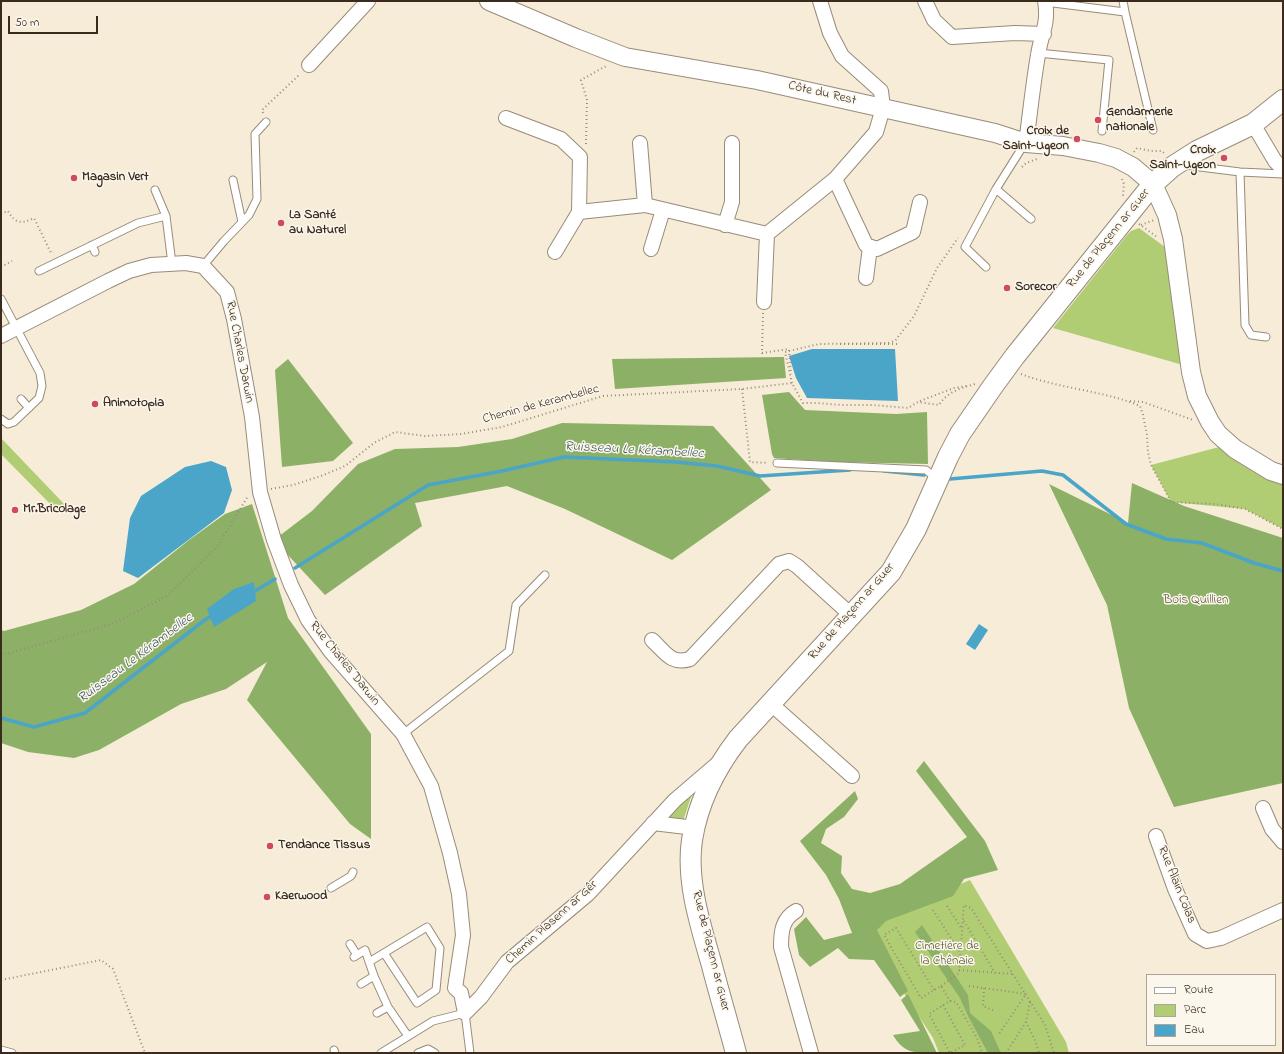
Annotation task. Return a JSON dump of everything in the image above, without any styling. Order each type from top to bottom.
[{"type":"main road","name":"Rue de Plaçenn ar Guer","points":[[736,1053],[700,921],[693,888],[692,842],[694,828],[702,800],[722,760],[738,739],[770,703],[891,572],[916,529],[983,385],[1015,356],[1153,184],[1177,164],[1197,151],[1253,124],[1283,100]]},
{"type":"street","points":[[309,65],[368,1]]},
{"type":"street","name":"Côte du Rest","points":[[489,1],[622,56],[757,80],[995,132],[1026,143],[1063,146],[1104,155],[1116,158],[1133,167],[1153,184]]},
{"type":"street","points":[[764,302],[767,234],[835,179],[876,132],[883,108],[881,91],[842,56],[830,33],[820,1]]},
{"type":"street","points":[[925,1],[934,20],[952,37],[1015,33],[1044,34]]},
{"type":"street","points":[[1026,143],[1038,53],[1044,34],[1047,16],[1045,2]]},
{"type":"street","points":[[506,118],[561,139],[580,157],[579,212],[555,252]]},
{"type":"street","points":[[1253,124],[1275,161],[1283,169]]},
{"type":"street","points":[[640,143],[645,205]]},
{"type":"street","points":[[725,225],[732,202],[732,143]]},
{"type":"street","points":[[835,179],[866,245],[877,249],[913,232],[920,202]]},
{"type":"street","points":[[1153,184],[1167,215],[1173,239],[1191,372],[1197,396],[1218,434],[1235,450],[1271,471],[1283,475]]},
{"type":"street","points":[[579,212],[645,205],[767,234]]},
{"type":"street","points":[[651,250],[663,210]]},
{"type":"street","points":[[866,278],[870,247]]},
{"type":"street","points":[[1,336],[129,271],[151,265],[186,263],[203,266]]},
{"type":"street","name":"Rue Charles Darwin","points":[[203,266],[227,292],[231,305],[252,417],[260,492],[274,540],[290,585],[308,620],[331,652],[403,734],[431,786],[450,853],[459,894],[463,935],[455,988],[460,993],[465,1013]]},
{"type":"street","points":[[652,640],[672,659],[681,661],[690,659],[779,564],[789,561],[797,566],[851,615]]},
{"type":"street","points":[[770,703],[852,776]]},
{"type":"street","name":"Chemin Plasenn ar Gêr","points":[[465,1013],[481,997],[507,962],[588,894],[675,800],[722,760]]},
{"type":"street","points":[[1263,808],[1272,829],[1283,842]]},
{"type":"street","points":[[653,823],[694,828]]},
{"type":"street","name":"Rue Alain Colas","points":[[1156,836],[1175,889],[1195,934],[1207,941],[1222,938],[1283,910]]},
{"type":"street","points":[[796,910],[787,917],[785,921],[781,936],[781,947],[811,1053]]},
{"type":"lane","points":[[1123,1],[1153,130]]},
{"type":"lane","points":[[1045,2],[1125,12]]},
{"type":"lane","points":[[1038,53],[1109,60],[1102,131]]},
{"type":"lane","points":[[203,266],[249,215],[257,199],[255,134],[266,122]]},
{"type":"lane","points":[[986,267],[965,248],[996,189],[1026,143]]},
{"type":"lane","points":[[1177,164],[1240,172],[1283,174]]},
{"type":"lane","points":[[1240,172],[1245,325],[1251,335],[1266,337]]},
{"type":"lane","points":[[233,180],[242,222]]},
{"type":"lane","points":[[996,189],[1031,219]]},
{"type":"lane","points":[[155,190],[166,216],[172,264]]},
{"type":"lane","points":[[39,271],[138,223],[166,216]]},
{"type":"lane","points":[[92,245],[95,252]]},
{"type":"lane","points":[[1,299],[42,379],[39,398],[29,408],[14,422],[8,424],[1,419]]},
{"type":"lane","points":[[21,399],[29,408]]},
{"type":"lane","points":[[777,463],[926,470],[938,480]]},
{"type":"lane","points":[[403,734],[509,651],[516,605],[545,575]]},
{"type":"lane","points":[[331,888],[351,876],[353,872]]},
{"type":"lane","points":[[369,962],[427,927],[440,948],[436,990],[417,1003],[384,953]]},
{"type":"lane","points":[[350,944],[355,956],[365,950],[374,976],[388,1007],[408,1036]]},
{"type":"lane","points":[[360,984],[374,976]]},
{"type":"lane","points":[[377,1013],[388,1007]]},
{"type":"lane","points":[[381,1053],[433,1021],[465,1013],[470,1053]]},
{"type":"lane","points":[[418,1053],[428,1049],[435,1053]]},
{"type":"lane","points":[[1,1050],[12,1053]]},
{"type":"path","points":[[580,157],[586,151],[587,100],[581,80],[622,56]]},
{"type":"path","points":[[266,122],[262,110],[309,65]]},
{"type":"path","points":[[1010,167],[1016,171],[1026,163],[1036,160],[1040,156]]},
{"type":"path","points":[[1,214],[8,211],[12,218],[25,222],[34,218],[51,253],[53,252]]},
{"type":"path","points":[[958,237],[937,268],[914,316],[895,341],[888,343],[819,344],[785,352],[792,383],[803,403],[872,405],[908,408],[918,402],[954,388],[983,385]]},
{"type":"path","points":[[1,267],[12,261]]},
{"type":"path","points":[[764,302],[762,353],[816,344],[898,344]]},
{"type":"path","points":[[789,349],[792,383]]},
{"type":"path","points":[[1020,374],[1035,380],[1094,392],[1140,406],[1144,415],[1151,465],[1171,502],[1215,504],[1245,509],[1283,529]]},
{"type":"path","name":"Chemin de Kerambellec","points":[[1,652],[6,654],[112,624],[167,596],[217,547],[249,496],[321,476],[345,466],[374,443],[395,432],[425,436],[461,434],[502,427],[603,396],[742,389],[792,383]]},
{"type":"path","points":[[918,402],[939,405],[943,398],[949,394],[983,385]]},
{"type":"path","points":[[742,389],[750,462],[777,463]]},
{"type":"path","points":[[1127,401],[1143,402],[1195,421],[1210,422]]},
{"type":"path","points":[[934,990],[896,928],[884,935],[921,998],[941,986],[959,973],[964,905],[971,908],[1045,1024],[1054,1053]]},
{"type":"path","points":[[947,906],[962,930]]},
{"type":"path","points":[[933,910],[961,953]]},
{"type":"path","points":[[963,920],[995,973]]},
{"type":"path","points":[[1,980],[101,960],[114,969],[145,1053]]},
{"type":"path","points":[[959,970],[1013,974]]},
{"type":"path","points":[[941,986],[950,1000],[956,1002],[977,1038],[982,1053]]},
{"type":"path","points":[[969,986],[1026,994]]},
{"type":"path","points":[[984,988],[983,1006],[995,1011]]},
{"type":"path","points":[[999,1034],[1026,994]]},
{"type":"path","points":[[943,1005],[965,1045],[950,1053],[929,1014],[950,1000]]},
{"type":"path","points":[[1006,1053],[1026,1022],[1030,1001]]},
{"type":"path","points":[[1026,1022],[1039,1053]]},
{"type":"green space","points":[[1139,228],[1165,247],[1183,365],[1053,328],[1127,235],[1131,231]]},
{"type":"green space","points":[[784,357],[786,378],[615,389],[612,359]]},
{"type":"green space","points":[[288,359],[353,443],[333,461],[282,467],[275,370]]},
{"type":"green space","points":[[789,392],[805,410],[896,414],[927,412],[928,464],[834,462],[774,458],[772,454],[762,395]]},
{"type":"green space","points":[[562,423],[713,426],[771,490],[672,560],[565,509],[507,486],[415,503],[422,526],[325,595],[274,540],[312,511],[358,464],[395,449],[458,447],[512,439]]},
{"type":"green space","points":[[1,438],[67,507],[59,513],[1,454]]},
{"type":"green space","points":[[1223,446],[1283,482],[1283,529],[1245,509],[1171,502],[1151,465]]},
{"type":"green space","name":"Bois Quillien","points":[[1132,483],[1184,506],[1283,538],[1283,783],[1174,807],[1129,708],[1107,605],[1049,484],[1128,523]]},
{"type":"green space","points":[[252,504],[288,618],[371,734],[371,839],[350,824],[247,700],[267,662],[226,689],[181,704],[99,750],[74,758],[28,752],[1,743],[1,630],[4,631],[81,610],[134,584],[189,540],[225,514]]},
{"type":"green space","points":[[924,761],[985,841],[998,870],[964,879],[953,896],[886,921],[877,930],[908,991],[900,997],[874,960],[849,959],[838,948],[810,967],[799,955],[794,929],[806,917],[824,940],[852,933],[839,899],[826,875],[800,841],[855,791],[858,799],[844,817],[826,829],[821,843],[842,856],[841,873],[852,889],[870,893],[900,884],[967,837],[916,771]]},
{"type":"green space","points":[[694,788],[683,821],[663,819]]},
{"type":"green space","name":"Cimetière de la Chênaie","points":[[970,880],[1066,1042],[1069,1053],[939,1053],[933,1038],[896,981],[865,925]]},
{"type":"green space","points":[[922,925],[968,995],[970,1013],[991,1031],[1001,1053],[988,1053],[960,998],[915,932]]},
{"type":"green space","points":[[908,994],[937,1053],[922,1053],[906,1049],[901,1046],[893,1035],[920,1031],[901,1000]]},
{"type":"water","points":[[812,349],[895,349],[898,401],[807,398],[796,378],[789,356]]},
{"type":"water","points":[[211,461],[226,467],[232,490],[224,513],[138,578],[123,571],[130,518],[141,496],[185,467]]},
{"type":"water","points":[[254,582],[256,601],[214,627],[207,609],[234,589]]},
{"type":"water","points":[[979,624],[988,630],[975,650],[966,644]]},
{"type":"waterway","name":"Ruisseau Le Kérambellec","points":[[295,568],[428,485],[502,471],[564,457],[676,462],[717,466],[760,476],[850,470]]},
{"type":"waterway","name":"Ruisseau Le Kérambellec","points":[[884,471],[924,475]]},
{"type":"waterway","name":"Ruisseau Le Kérambellec","points":[[950,479],[1042,471],[1063,475],[1126,524],[1166,539],[1202,543],[1254,563],[1283,571]]},
{"type":"waterway","name":"Ruisseau Le Kérambellec","points":[[252,593],[275,579]]},
{"type":"waterway","name":"Ruisseau Le Kérambellec","points":[[1,718],[34,727],[85,713],[213,615]]},
{"type":"place","name":"Gendarmerie nationale","points":[[1098,120]]},
{"type":"place","name":"Croix de Saint-Ugeon","points":[[1077,139]]},
{"type":"place","name":"Croix Saint-Ugeon","points":[[1224,158]]},
{"type":"place","name":"Magasin Vert","points":[[74,178]]},
{"type":"place","name":"La Santé au Naturel","points":[[281,223]]},
{"type":"place","name":"Sorecor","points":[[1007,288]]},
{"type":"place","name":"Animotopia","points":[[95,404]]},
{"type":"place","name":"Mr.Bricolage","points":[[15,510]]},
{"type":"place","name":"Tendance Tissus","points":[[270,846]]},
{"type":"place","name":"Kaerwood","points":[[267,897]]}]
